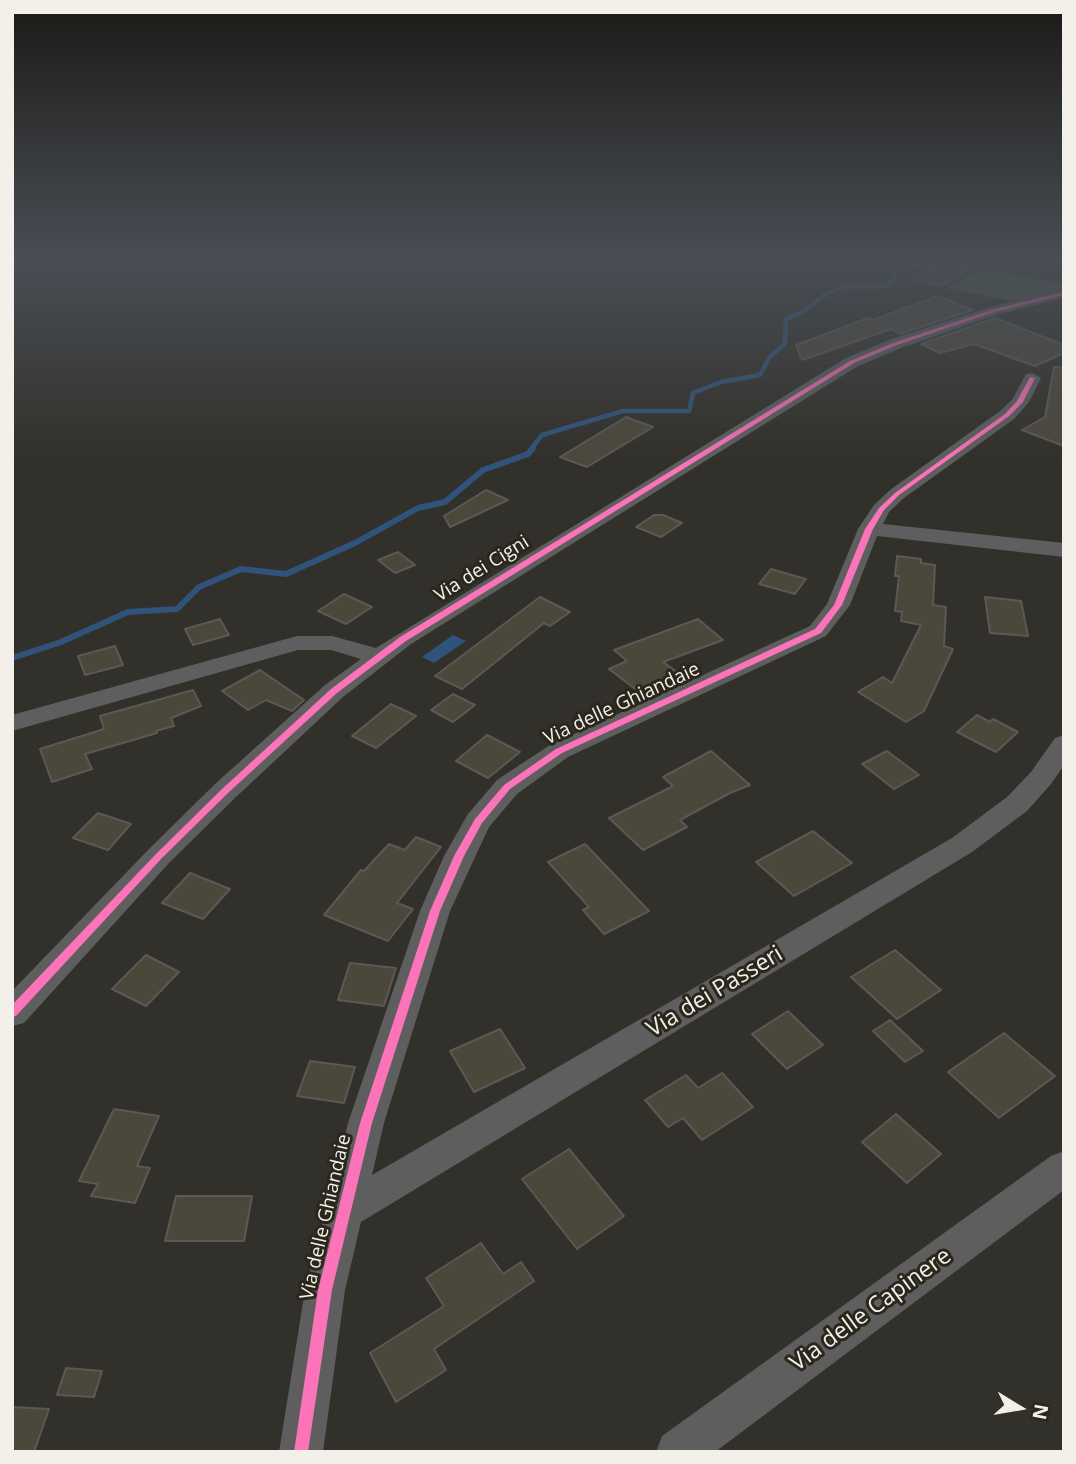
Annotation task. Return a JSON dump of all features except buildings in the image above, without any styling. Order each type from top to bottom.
[{"type":"street","name":"Via dei Cigni","points":[[12,1013],[141,875],[225,791],[334,691],[379,656],[847,365],[895,344],[945,327]]},
{"type":"street","name":"Via delle Ghiandaie","points":[[301,1452],[325,1290],[366,1123],[435,911],[458,856],[484,813],[500,793],[519,777],[573,743],[818,631],[838,605],[869,529],[890,500],[1012,411],[1020,402],[1032,378]]},
{"type":"street","points":[[869,529],[1064,550]]},
{"type":"street","points":[[12,723],[297,643],[332,643],[379,656]]},
{"type":"street","name":"Via dei Passeri","points":[[342,1212],[962,845],[1022,798],[1049,767],[1064,744]]},
{"type":"street","name":"Via delle Capinere","points":[[678,1452],[1064,1168]]},
{"type":"water","points":[[453,635],[466,641],[434,663],[422,657]]},
{"type":"waterway","points":[[531,449],[542,435],[623,411],[689,411],[693,393],[721,382],[760,375],[769,358],[785,343],[786,327]]},
{"type":"waterway","points":[[12,658],[61,642],[128,612],[177,609],[199,587],[241,569],[286,574],[355,543],[418,508],[445,502],[483,470],[528,454],[533,448]]},
{"type":"cycle path","points":[[12,1013],[159,856],[225,791],[334,691],[403,639],[852,362],[945,327]]},
{"type":"cycle path","points":[[301,1452],[325,1290],[366,1123],[435,911],[478,821],[507,787],[559,751],[818,631],[838,605],[869,529],[881,509],[897,494],[1007,415],[1020,402],[1032,378]]}]
